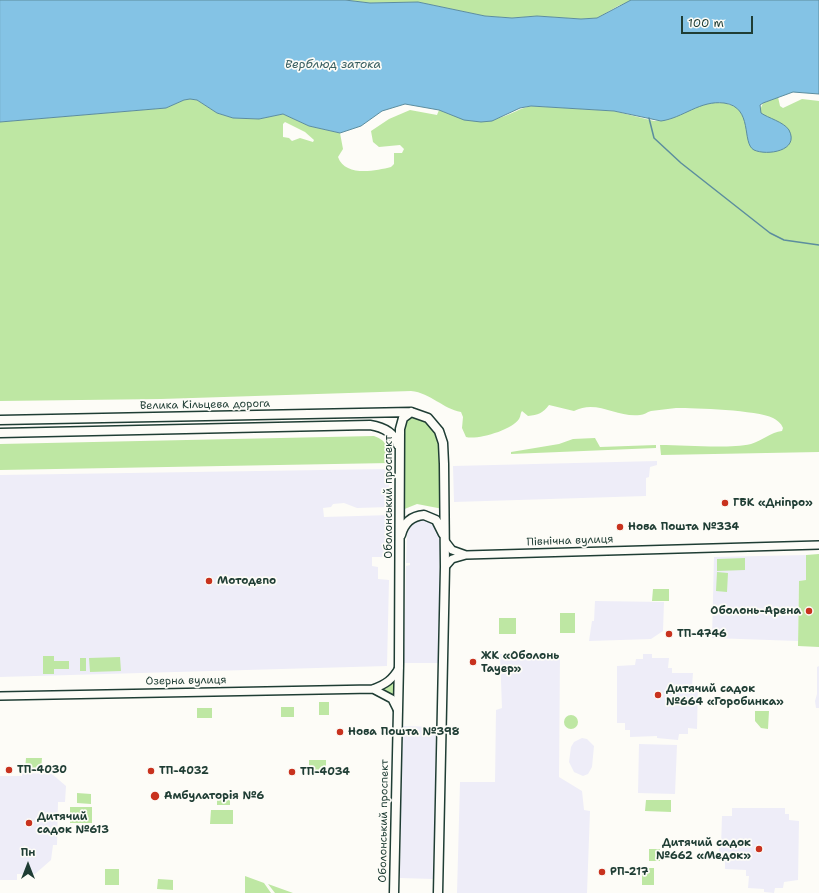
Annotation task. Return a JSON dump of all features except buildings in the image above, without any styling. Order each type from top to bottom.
[{"type":"main road","name":"Велика Кільцева дорога","points":[[0,420],[411,412]]},
{"type":"main road","name":"Оболонський проспект","points":[[394,893],[399,667],[399,449],[400,423],[405,416],[411,412]]},
{"type":"main road","points":[[411,412],[424,416],[431,421],[441,436],[444,464],[445,567],[438,893]]},
{"type":"main road","points":[[0,433],[370,426],[387,430],[397,441],[399,449]]},
{"type":"main road","points":[[400,542],[405,524],[412,518],[424,515],[431,517],[440,525],[445,541]]},
{"type":"street","name":"Північна вулиця","points":[[445,541],[452,550],[466,555]]},
{"type":"street","name":"Північна вулиця","points":[[445,567],[452,559],[466,555],[819,545]]},
{"type":"street","points":[[373,689],[391,680],[399,667]]},
{"type":"street","points":[[373,689],[392,699],[398,712]]},
{"type":"street","name":"Озерна вулиця","points":[[0,696],[373,689]]},
{"type":"shaded area","points":[[657,461],[657,465],[650,467],[649,477],[646,478],[646,496],[454,502],[453,466]]},
{"type":"shaded area","points":[[387,469],[389,471],[389,507],[357,508],[344,503],[333,504],[331,507],[323,508],[324,517],[391,515],[390,557],[372,557],[372,566],[378,567],[378,579],[389,580],[387,666],[0,677],[0,475]]},
{"type":"shaded area","points":[[417,519],[432,519],[440,531],[438,663],[404,663],[406,566],[410,565],[410,563],[406,563],[407,536],[408,527]]},
{"type":"shaded area","points":[[806,555],[806,580],[799,581],[798,641],[712,638],[714,557]]},
{"type":"shaded area","points":[[595,601],[664,602],[663,631],[651,639],[589,641],[592,621],[594,621]]},
{"type":"shaded area","points":[[560,653],[559,777],[582,791],[584,810],[590,811],[587,893],[457,893],[460,782],[495,782],[496,710],[502,708],[500,654]]},
{"type":"shaded area","name":"Дитячий садок №664 «Горобинка»","points":[[643,654],[652,654],[652,658],[669,658],[668,668],[672,668],[672,673],[693,673],[692,686],[698,686],[697,729],[688,728],[688,734],[679,734],[678,740],[657,738],[657,736],[630,737],[630,730],[625,730],[625,723],[617,723],[617,666],[635,665],[636,659],[643,659]]},
{"type":"shaded area","points":[[819,666],[819,708],[816,708],[817,667]]},
{"type":"shaded area","points":[[402,726],[436,727],[433,879],[400,878]]},
{"type":"shaded area","points":[[582,738],[587,739],[594,746],[592,767],[588,774],[583,776],[574,772],[569,762],[571,747],[574,742]]},
{"type":"shaded area","points":[[639,744],[677,745],[675,794],[638,793]]},
{"type":"shaded area","name":"Дитячий садок №613","points":[[22,773],[52,774],[66,786],[65,802],[58,802],[57,845],[53,845],[51,860],[35,874],[17,874],[17,880],[0,880],[0,776],[22,776]]},
{"type":"shaded area","name":"Дитячий садок №662 «Медок»","points":[[732,808],[785,808],[785,814],[789,814],[789,820],[799,821],[798,880],[784,882],[783,888],[775,888],[774,893],[764,892],[764,889],[748,888],[749,876],[746,876],[746,870],[725,869],[725,856],[719,856],[719,848],[721,847],[722,816],[732,816]]},
{"type":"green space","points":[[345,0],[633,0],[618,6],[597,18],[581,19],[537,16],[512,18],[485,16],[418,2],[370,3]]},
{"type":"green space","points":[[778,97],[780,106],[783,108],[802,99],[819,101],[819,452],[661,455],[660,445],[719,447],[751,444],[774,433],[782,431],[783,428],[776,420],[765,415],[740,411],[711,409],[676,408],[651,411],[641,415],[632,415],[591,407],[574,411],[549,405],[545,410],[535,415],[528,416],[522,411],[519,419],[509,427],[486,436],[471,438],[466,437],[462,428],[463,417],[461,412],[448,408],[418,392],[411,391],[161,399],[0,401],[0,122],[166,108],[190,99],[197,100],[217,113],[233,118],[259,119],[283,114],[309,126],[340,133],[343,149],[338,157],[342,163],[347,168],[369,171],[391,167],[394,164],[394,153],[402,153],[404,149],[400,145],[379,147],[373,142],[371,131],[389,119],[410,110],[437,115],[439,110],[470,120],[485,121],[494,120],[531,106],[614,111],[654,121],[668,120],[701,105],[712,103],[725,103],[736,107],[760,110],[763,103]],"holes":[[[285,122],[305,132],[314,140],[313,142],[300,138],[292,141],[289,138],[283,137],[283,124]]]},
{"type":"green space","points":[[409,416],[415,416],[425,421],[432,429],[439,445],[443,509],[417,504],[402,510],[404,483],[402,427]]},
{"type":"green space","points":[[374,436],[382,440],[387,446],[390,463],[0,470],[0,444]]},
{"type":"green space","points":[[595,438],[600,447],[656,445],[656,448],[511,454],[511,452],[559,444],[573,439]]},
{"type":"green space","name":"Оболонь-Арена","points":[[819,554],[819,647],[798,646],[799,581],[806,580],[806,555]]},
{"type":"green space","points":[[745,558],[745,570],[717,571],[717,559]]},
{"type":"green space","points":[[717,572],[728,573],[727,592],[716,591]]},
{"type":"green space","points":[[653,589],[669,589],[669,601],[652,601]]},
{"type":"green space","points":[[560,613],[575,613],[575,633],[560,633]]},
{"type":"green space","points":[[499,618],[516,618],[516,634],[499,634]]},
{"type":"green space","points":[[43,656],[54,656],[54,661],[69,661],[69,669],[54,669],[54,674],[43,674]]},
{"type":"green space","points":[[120,657],[121,671],[90,672],[89,658]]},
{"type":"green space","points":[[80,658],[86,658],[86,671],[80,671]]},
{"type":"green space","points":[[394,680],[394,696],[382,688]]},
{"type":"green space","points":[[319,702],[329,702],[329,715],[319,715]]},
{"type":"green space","points":[[281,707],[294,707],[294,717],[281,717]]},
{"type":"green space","points":[[197,708],[212,708],[212,718],[197,718]]},
{"type":"green space","points":[[755,711],[769,711],[768,729],[761,728],[755,721]]},
{"type":"green space","points":[[568,715],[574,715],[578,719],[578,725],[574,729],[568,729],[564,725],[564,719]]},
{"type":"green space","points":[[26,758],[42,758],[41,770],[25,770]]},
{"type":"green space","points":[[309,760],[326,760],[326,773],[309,773]]},
{"type":"green space","points":[[77,793],[91,794],[91,804],[77,803]]},
{"type":"green space","points":[[217,793],[230,793],[230,805],[217,805]]},
{"type":"green space","points":[[646,800],[671,800],[671,812],[645,811]]},
{"type":"green space","points":[[70,807],[92,807],[92,823],[70,823]]},
{"type":"green space","points":[[211,810],[233,810],[233,824],[210,824]]},
{"type":"green space","points":[[649,849],[660,849],[660,861],[649,861]]},
{"type":"green space","points":[[642,868],[654,868],[654,885],[642,885]]},
{"type":"green space","points":[[105,869],[119,869],[119,885],[105,885]]},
{"type":"green space","points":[[245,876],[264,883],[271,893],[245,893]]},
{"type":"green space","points":[[158,879],[173,880],[173,890],[157,889]]},
{"type":"green space","points":[[268,884],[293,893],[275,893]]},
{"type":"water","name":"Верблюд затока","points":[[0,0],[345,0],[370,3],[418,2],[485,16],[512,18],[537,16],[581,19],[597,18],[631,0],[819,0],[819,94],[793,92],[760,105],[761,113],[780,122],[789,130],[791,137],[790,143],[786,147],[774,152],[760,152],[754,150],[750,146],[740,111],[733,106],[724,103],[707,104],[661,121],[614,111],[531,106],[520,108],[492,121],[481,122],[464,120],[439,110],[405,104],[382,111],[361,126],[340,133],[309,126],[283,114],[259,119],[233,118],[217,113],[197,100],[190,99],[166,108],[0,122]]},
{"type":"waterway","points":[[649,118],[654,138],[681,163],[770,233],[784,240],[819,245]]},
{"type":"place","name":"ГБК «Дніпро»","points":[[725,503]]},
{"type":"place","name":"Нова Пошта №334","points":[[620,527]]},
{"type":"place","name":"Мотодепо","points":[[209,581]]},
{"type":"place","name":"Оболонь-Арена","points":[[809,611]]},
{"type":"place","name":"ТП-4746","points":[[669,634]]},
{"type":"place","name":"ЖК «Оболонь Тауер»","points":[[473,662]]},
{"type":"place","name":"Дитячий садок №664 «Горобинка»","points":[[658,695]]},
{"type":"place","name":"Нова Пошта №398","points":[[340,732]]},
{"type":"place","name":"ТП-4030","points":[[9,770]]},
{"type":"place","name":"ТП-4032","points":[[151,771]]},
{"type":"place","name":"ТП-4034","points":[[292,772]]},
{"type":"place","name":"Амбулаторія №6","points":[[155,796]]},
{"type":"place","name":"Дитячий садок №613","points":[[29,823]]},
{"type":"place","name":"Дитячий садок №662 «Медок»","points":[[759,849]]},
{"type":"place","name":"РП-217","points":[[602,872]]}]
